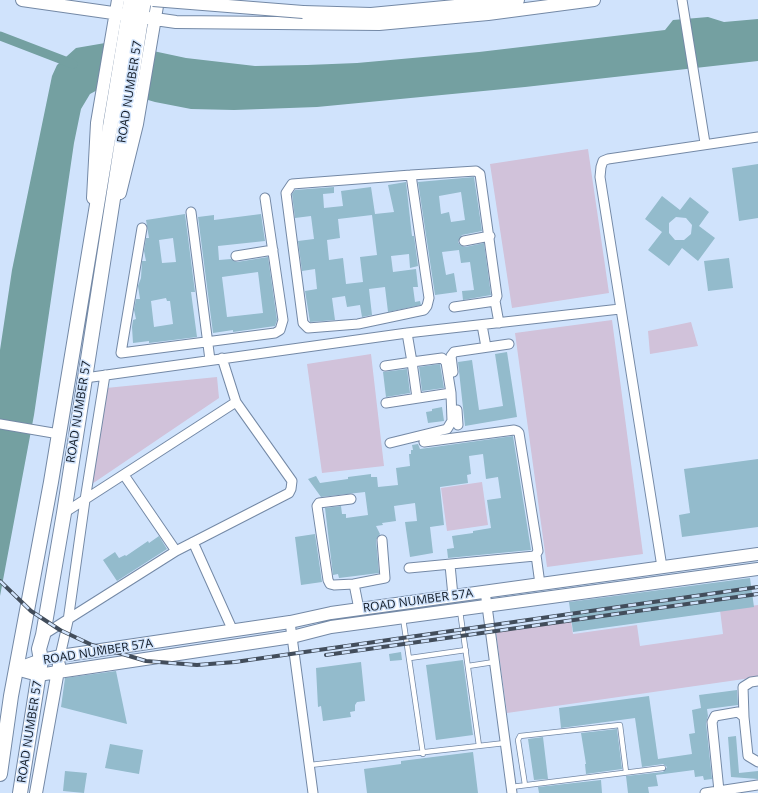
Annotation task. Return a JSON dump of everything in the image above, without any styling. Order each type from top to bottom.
[{"type":"main road","points":[[132,0],[141,24]]},
{"type":"main road","points":[[141,24],[144,0]]},
{"type":"main road","name":"ROAD NUMBER 57","points":[[20,793],[41,660],[39,648],[44,636],[141,24]]},
{"type":"main road","name":"ROAD NUMBER 57","points":[[0,774],[16,669],[59,434],[90,251],[125,118]]},
{"type":"street","points":[[29,0],[115,14],[141,24],[176,22],[379,24],[488,14],[594,0]]},
{"type":"street","points":[[90,251],[97,123],[118,0]]},
{"type":"street","points":[[153,0],[303,12],[371,14],[518,0]]},
{"type":"street","points":[[125,118],[141,24],[158,0]]},
{"type":"street","points":[[212,0],[212,14],[215,22]]},
{"type":"street","points":[[683,2],[705,144]]},
{"type":"street","points":[[662,567],[600,176],[603,161],[608,159],[758,137]]},
{"type":"street","points":[[411,175],[429,298],[427,306],[424,310],[358,324],[308,328],[304,325],[286,193],[287,189],[292,184],[411,175],[476,171],[480,174],[490,236],[497,294],[494,301],[499,324]]},
{"type":"street","points":[[142,228],[121,353],[275,334],[280,330],[283,320],[266,198]]},
{"type":"street","points":[[191,212],[210,360]]},
{"type":"street","points":[[464,241],[490,236]]},
{"type":"street","points":[[236,256],[273,250]]},
{"type":"street","points":[[454,307],[494,301]]},
{"type":"street","points":[[85,378],[407,333],[482,326],[620,309]]},
{"type":"street","points":[[358,324],[361,339]]},
{"type":"street","points":[[482,326],[486,347]]},
{"type":"street","points":[[407,333],[417,398]]},
{"type":"street","points":[[458,425],[452,354],[454,352],[509,344]]},
{"type":"street","points":[[44,636],[176,550],[289,492],[291,489],[292,481],[236,402],[222,358]]},
{"type":"street","points":[[385,366],[444,359],[451,393],[452,420],[447,429],[390,443]]},
{"type":"street","points":[[36,793],[60,656],[68,621],[84,500],[105,375]]},
{"type":"street","points":[[386,403],[451,393]]},
{"type":"street","points":[[64,513],[236,402]]},
{"type":"street","points":[[0,424],[59,434]]},
{"type":"street","points":[[424,442],[514,430],[517,431],[538,547],[536,555],[540,584]]},
{"type":"street","points":[[124,475],[176,550]]},
{"type":"street","points":[[351,499],[319,503],[317,509],[328,580],[334,585],[354,584],[385,578],[382,540]]},
{"type":"street","points":[[193,542],[233,631]]},
{"type":"street","name":"ROAD NUMBER 57A","points":[[16,669],[41,660],[60,656],[290,622],[331,612],[758,554]]},
{"type":"street","points":[[409,568],[536,555]]},
{"type":"street","points":[[450,565],[454,596]]},
{"type":"street","name":"ROAD NUMBER 57A","points":[[16,669],[38,675],[292,637],[331,627],[460,611],[758,569]]},
{"type":"street","points":[[354,584],[359,609]]},
{"type":"street","points":[[485,592],[511,790]]},
{"type":"street","points":[[290,622],[313,793]]},
{"type":"street","points":[[758,681],[751,682],[743,687],[748,756],[758,762]]},
{"type":"street","points":[[720,791],[712,722],[715,716],[738,712],[744,717]]},
{"type":"street","points":[[705,793],[758,785]]},
{"type":"lane","points":[[460,611],[479,746]]},
{"type":"lane","points":[[403,618],[410,658],[422,754]]},
{"type":"lane","points":[[410,658],[466,650]]},
{"type":"lane","points":[[468,666],[494,662]]},
{"type":"lane","points":[[525,785],[518,740],[520,736],[620,725],[626,772]]},
{"type":"lane","points":[[310,765],[422,754],[505,743]]},
{"type":"lane","points":[[511,790],[525,785],[663,768]]},
{"type":"shaded area","points":[[708,17],[724,22],[758,19],[758,61],[525,87],[317,107],[234,110],[191,109],[155,102],[103,87],[90,94],[81,109],[74,143],[34,415],[0,596],[0,350],[12,270],[52,76],[57,65],[76,48],[111,42],[186,58],[255,66],[357,63],[479,52],[665,30],[673,20]]},
{"type":"shaded area","points":[[588,149],[609,293],[512,308],[490,164]]},
{"type":"shaded area","points":[[612,320],[643,554],[547,567],[515,333]]},
{"type":"shaded area","points":[[691,322],[698,346],[650,354],[648,331]]},
{"type":"shaded area","points":[[371,354],[384,466],[322,473],[307,364]]},
{"type":"shaded area","points":[[217,377],[219,398],[86,488],[106,388]]},
{"type":"shaded area","points":[[482,482],[488,525],[447,531],[441,488]]},
{"type":"shaded area","points":[[758,605],[758,677],[507,713],[496,632],[571,621],[573,634],[637,625],[640,646],[723,634],[720,610]]},
{"type":"building","points":[[758,164],[758,218],[739,221],[732,168]]},
{"type":"building","points":[[474,177],[482,231],[462,235],[458,242],[460,245],[465,247],[484,243],[491,295],[463,300],[462,291],[474,290],[470,262],[461,263],[459,250],[442,252],[446,275],[454,273],[457,292],[435,295],[418,182]],"holes":[[[461,192],[465,220],[451,222],[449,212],[441,214],[439,196]]]},
{"type":"building","points":[[406,182],[412,236],[414,236],[418,266],[410,268],[409,254],[391,256],[393,272],[416,269],[418,287],[413,287],[415,302],[420,301],[421,305],[388,312],[385,287],[369,289],[372,315],[362,317],[360,305],[347,307],[345,296],[332,298],[335,320],[310,322],[305,291],[317,289],[315,269],[302,271],[298,241],[314,239],[311,216],[295,218],[292,194],[295,190],[334,187],[334,193],[323,194],[324,208],[343,206],[341,191],[371,187],[375,214],[394,212],[388,185]],"holes":[[[372,215],[377,255],[360,257],[363,282],[346,284],[343,258],[329,260],[327,240],[340,238],[338,219]]]},
{"type":"building","points":[[662,196],[680,210],[690,197],[709,212],[699,226],[715,238],[698,261],[682,248],[669,266],[648,250],[662,232],[645,219]],"holes":[[[676,217],[686,218],[692,225],[691,234],[684,240],[675,240],[669,233],[669,223]]]},
{"type":"building","points":[[185,214],[195,292],[191,292],[197,337],[149,343],[149,341],[133,343],[132,327],[133,320],[136,319],[134,310],[136,299],[140,299],[138,286],[141,278],[142,261],[146,261],[144,251],[146,238],[149,238],[146,220]],"holes":[[[173,238],[176,262],[162,263],[159,240]],[[166,298],[167,301],[170,301],[173,324],[154,327],[151,301]]]},
{"type":"building","points":[[261,214],[265,241],[218,246],[219,260],[231,259],[237,262],[268,257],[277,320],[275,326],[233,332],[233,330],[213,333],[198,217],[214,215],[214,220]],"holes":[[[258,272],[263,313],[227,317],[222,277]]]},
{"type":"building","points":[[729,258],[733,288],[708,291],[704,261]]},
{"type":"building","points":[[507,352],[517,417],[465,426],[458,362],[472,360],[479,410],[503,406],[495,354]]},
{"type":"building","points":[[440,364],[444,388],[422,391],[419,367]]},
{"type":"building","points":[[407,369],[410,393],[386,397],[383,372]]},
{"type":"building","points":[[442,407],[444,421],[428,423],[426,412]]},
{"type":"building","points":[[513,436],[531,550],[448,558],[447,549],[454,548],[452,536],[473,533],[473,531],[491,528],[487,500],[501,498],[498,477],[486,479],[483,454],[469,456],[471,474],[467,475],[468,483],[440,487],[444,525],[430,527],[433,553],[410,557],[405,522],[417,521],[415,503],[394,506],[396,521],[382,523],[383,525],[376,526],[380,534],[376,540],[379,573],[339,578],[338,574],[333,575],[325,508],[341,506],[342,514],[346,514],[346,518],[368,515],[365,492],[321,497],[308,479],[316,476],[320,483],[371,474],[371,477],[377,477],[378,487],[398,485],[396,468],[410,466],[409,454],[411,454],[411,450],[413,450],[412,445],[418,444],[420,449]]},
{"type":"building","points":[[758,459],[758,527],[682,537],[679,515],[690,513],[684,469]]},
{"type":"building","points":[[315,534],[322,582],[301,585],[295,537]]},
{"type":"building","points":[[159,536],[167,549],[117,581],[103,560],[115,552],[119,558],[125,555],[126,556],[148,541],[149,543]]},
{"type":"building","points":[[750,578],[754,607],[573,632],[569,602]]},
{"type":"building","points":[[401,652],[402,660],[390,661],[389,654]]},
{"type":"building","points":[[463,660],[473,735],[436,740],[426,665]]},
{"type":"building","points":[[361,662],[365,701],[357,702],[355,705],[355,711],[350,712],[351,717],[323,721],[321,706],[318,707],[316,668]]},
{"type":"building","points":[[116,671],[127,724],[61,707],[65,678]]},
{"type":"building","points":[[737,690],[738,705],[707,709],[708,716],[706,723],[712,779],[704,780],[703,776],[695,777],[694,770],[656,775],[658,786],[648,787],[649,793],[628,793],[626,776],[663,772],[667,767],[663,764],[642,767],[635,718],[561,728],[559,708],[649,696],[658,759],[692,754],[689,734],[695,733],[692,710],[701,708],[699,695]]},
{"type":"building","points":[[617,729],[622,769],[586,774],[586,764],[581,733]]},
{"type":"building","points":[[736,736],[739,773],[758,771],[758,779],[731,777],[728,737]]},
{"type":"building","points":[[543,737],[548,779],[534,780],[528,739]]},
{"type":"building","points":[[110,744],[143,750],[139,774],[105,768]]},
{"type":"building","points":[[473,752],[478,793],[367,793],[364,769],[401,764],[401,761]]},
{"type":"building","points":[[65,771],[87,773],[84,793],[63,791]]},
{"type":"building","points":[[601,780],[602,793],[539,793],[538,787]]},
{"type":"waterway","points":[[0,36],[73,64]]},
{"type":"railway","points":[[0,581],[31,611],[60,630],[92,645],[146,661],[197,665],[235,662],[758,587]]},
{"type":"railway","points":[[326,655],[758,594]]}]
